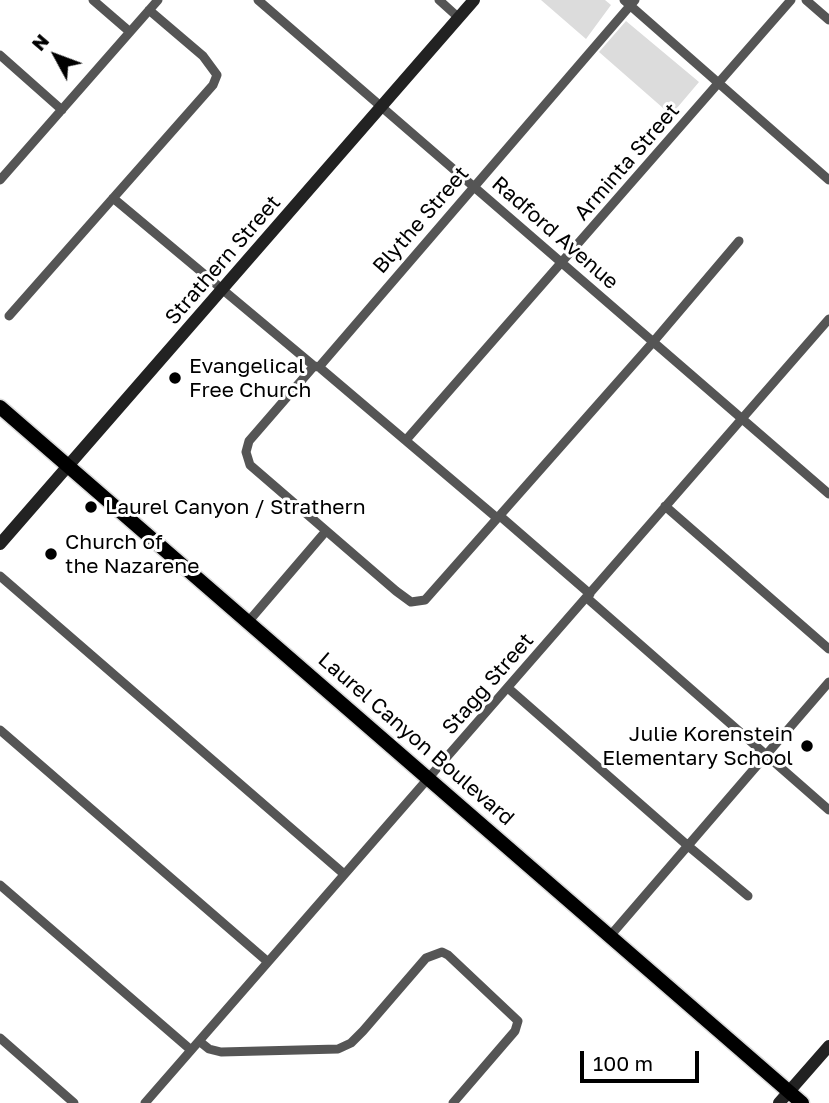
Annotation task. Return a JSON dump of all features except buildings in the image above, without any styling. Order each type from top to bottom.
[{"type":"main road","name":"Strathern Street","points":[[0,544],[474,0]]},
{"type":"main road","name":"Laurel Canyon Boulevard","points":[[0,407],[802,1103]]},
{"type":"main road","points":[[779,1103],[829,1046]]},
{"type":"street","points":[[93,0],[130,32]]},
{"type":"street","points":[[0,180],[158,0]]},
{"type":"street","name":"Radford Avenue","points":[[258,0],[829,494]]},
{"type":"street","points":[[439,0],[459,18]]},
{"type":"street","name":"Arminta Street","points":[[405,440],[791,0]]},
{"type":"street","points":[[806,0],[829,20]]},
{"type":"street","points":[[630,2],[829,180]]},
{"type":"street","name":"Blythe Street","points":[[326,531],[250,465],[246,452],[249,442],[474,186],[630,2]]},
{"type":"street","points":[[9,316],[213,85],[217,75],[203,55],[149,10]]},
{"type":"street","points":[[0,55],[62,110]]},
{"type":"street","points":[[113,198],[499,517],[829,810]]},
{"type":"street","points":[[248,622],[326,531],[407,600],[425,600],[739,241]]},
{"type":"street","name":"Stagg Street","points":[[145,1103],[742,418],[825,331],[829,319]]},
{"type":"street","points":[[665,506],[829,649]]},
{"type":"street","points":[[0,576],[344,874]]},
{"type":"street","points":[[610,936],[829,682]]},
{"type":"street","points":[[508,688],[748,896]]},
{"type":"street","points":[[0,730],[268,962]]},
{"type":"street","points":[[0,885],[191,1050]]},
{"type":"street","points":[[199,1041],[209,1049],[221,1052],[338,1049],[351,1043],[363,1031],[426,958],[441,952],[448,955],[518,1021],[516,1031],[453,1103]]},
{"type":"street","points":[[0,1038],[74,1103]]},
{"type":"shaded area","points":[[541,0],[605,0],[611,5],[586,39]]},
{"type":"shaded area","points":[[626,21],[699,82],[671,115],[599,52]]},
{"type":"place","name":"Evangelical Free Church","points":[[175,378]]},
{"type":"place","name":"Laurel Canyon / Strathern","points":[[91,507]]},
{"type":"place","name":"Church of the Nazarene","points":[[51,554]]},
{"type":"place","name":"Julie Korenstein Elementary School","points":[[807,746]]}]
